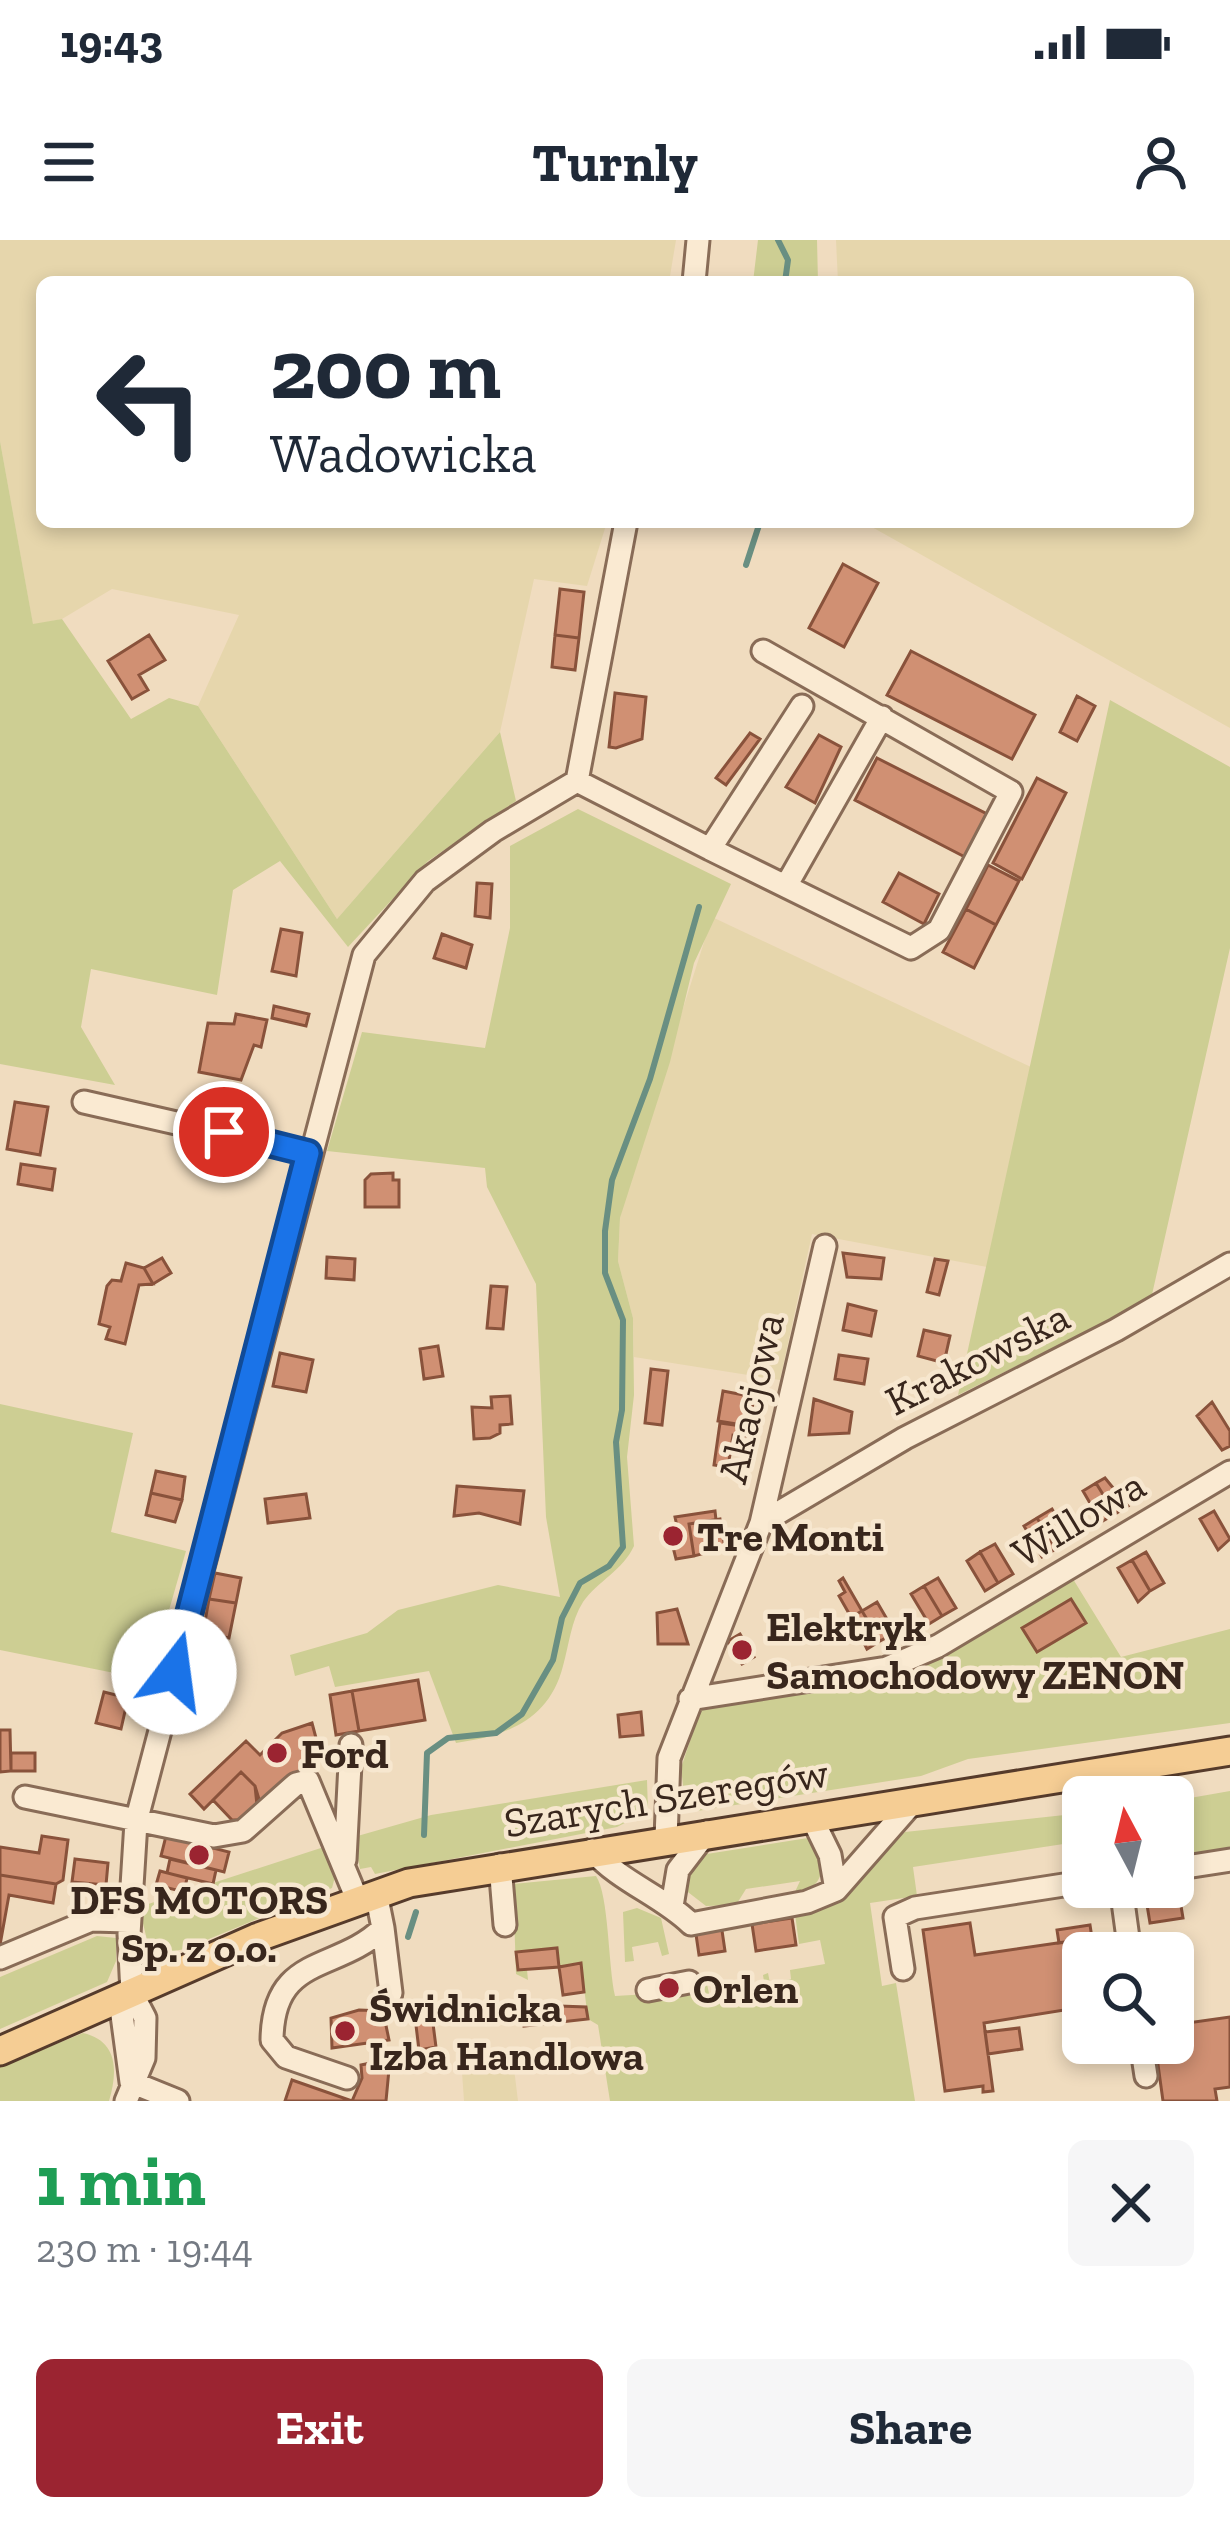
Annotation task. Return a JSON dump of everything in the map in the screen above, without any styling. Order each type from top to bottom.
[{"type":"main road","name":"Szarych Szeregów","points":[[0,2051],[366,1896],[500,1865],[1230,1751]]},
{"type":"street","points":[[695,276],[698,240]]},
{"type":"street","points":[[178,2101],[129,2092],[122,2015],[132,1993],[129,1921],[136,1822],[308,1153],[364,955],[424,881],[493,831],[577,781],[625,528]]},
{"type":"street","points":[[577,781],[911,948],[939,930],[1010,792],[763,651]]},
{"type":"street","points":[[710,849],[802,706]]},
{"type":"street","points":[[786,886],[882,717]]},
{"type":"street","points":[[84,1102],[308,1153]]},
{"type":"street","name":"Akacjowa","points":[[666,1839],[669,1758],[761,1523],[825,1246]]},
{"type":"street","name":"Krakowska","points":[[761,1523],[905,1438],[1116,1330],[1230,1264]]},
{"type":"street","name":"Willowa","points":[[690,1699],[887,1668],[938,1646],[1230,1472]]},
{"type":"street","points":[[345,1860],[351,1745]]},
{"type":"street","points":[[25,1797],[214,1836],[243,1831],[296,1784],[308,1781],[334,1847],[383,1928],[391,1993]]},
{"type":"street","points":[[592,1850],[691,1924],[806,1902],[836,1890],[914,1801]]},
{"type":"street","points":[[811,1816],[830,1855],[836,1890]]},
{"type":"street","points":[[672,1906],[678,1870],[707,1832]]},
{"type":"street","points":[[1194,1866],[1230,1860]]},
{"type":"street","points":[[500,1865],[505,1925]]},
{"type":"street","points":[[903,1969],[895,1917],[915,1908],[1062,1885]]},
{"type":"street","points":[[0,1958],[91,1920],[129,1921]]},
{"type":"street","points":[[346,2078],[286,2057],[272,2040],[272,2012],[286,1985],[312,1964],[372,1939],[383,1928]]},
{"type":"street","points":[[648,1990],[689,1982]]},
{"type":"street","points":[[1145,2064],[1146,2076]]},
{"type":"shaded area","points":[[0,240],[676,240],[670,276],[36,276],[36,528],[605,528],[587,586],[534,579],[500,732],[337,919],[198,706],[239,615],[112,589],[62,619],[33,625],[0,441]]},
{"type":"shaded area","points":[[836,240],[1230,240],[1230,728],[874,528],[1194,528],[1194,276],[838,276]]},
{"type":"shaded area","points":[[712,917],[1031,1067],[987,1267],[812,1234],[780,1380],[634,1357],[633,1318],[618,1261],[620,1218],[635,1160]]},
{"type":"shaded area","points":[[512,2052],[518,2101],[464,2101],[461,2058]]},
{"type":"green space","points":[[758,240],[817,240],[818,276],[754,276]]},
{"type":"green space","points":[[0,441],[33,624],[62,619],[131,719],[169,698],[198,706],[337,919],[500,732],[516,801],[428,861],[348,947],[280,861],[233,890],[217,995],[91,969],[81,1027],[115,1085],[0,1064]]},
{"type":"green space","points":[[1110,700],[1230,767],[1230,948],[1151,1299],[958,1395]]},
{"type":"green space","points":[[578,809],[731,884],[694,963],[670,1062],[620,1218],[618,1261],[633,1318],[634,1395],[627,1457],[634,1546],[583,1602],[556,1685],[536,1713],[508,1730],[456,1743],[429,1671],[335,1687],[329,1666],[295,1676],[290,1655],[367,1633],[398,1610],[498,1585],[560,1597],[546,1517],[536,1284],[487,1187],[485,1168],[327,1151],[362,1032],[485,1048],[510,928],[510,846]]},
{"type":"green space","points":[[0,1404],[133,1433],[111,1532],[186,1551],[149,1680],[0,1650]]},
{"type":"green space","points":[[1073,1579],[1121,1657],[1230,1629],[1230,1723],[968,1759],[921,1776],[697,1811],[685,1802],[681,1768],[701,1708],[898,1675]]},
{"type":"green space","points":[[647,1780],[648,1811],[617,1827],[375,1874],[371,1867],[360,1869],[354,1837],[431,1815]]},
{"type":"green space","points":[[1230,1791],[1230,1849],[1194,1854],[1194,1797]]},
{"type":"green space","points":[[1062,1815],[1062,1844],[913,1867],[917,1896],[870,1903],[882,1986],[896,1983],[915,2101],[610,2101],[598,2025],[588,2019],[581,1964],[559,1967],[556,1948],[517,1953],[518,1970],[527,1970],[528,1980],[516,1974],[513,1884],[596,1876],[615,1996],[649,1994],[651,2002],[691,1995],[690,1987],[707,1984],[710,1998],[765,1988],[763,1975],[768,1973],[770,1983],[791,1979],[790,1970],[825,1964],[820,1940],[799,1944],[795,1914],[820,1911],[905,1832]]},
{"type":"green space","points":[[814,1837],[821,1873],[805,1891],[794,1894],[800,1881],[746,1889],[736,1905],[706,1906],[684,1889],[683,1876],[694,1856]]},
{"type":"green space","points":[[327,1846],[336,1873],[332,1888],[185,1949],[163,1953],[149,1948],[139,1907]]},
{"type":"green space","points":[[637,1908],[661,1918],[669,1954],[662,1956],[658,1942],[632,1947],[634,1961],[625,1962],[623,1912]]},
{"type":"green space","points":[[97,1936],[116,1938],[116,1961],[107,1982],[0,2029],[0,1977]]},
{"type":"green space","points":[[83,2033],[109,2050],[114,2079],[109,2101],[0,2101],[0,2067]]},
{"type":"building","points":[[843,564],[878,583],[844,647],[809,628]]},
{"type":"building","points":[[560,589],[584,592],[579,638],[555,635]]},
{"type":"building","points":[[149,635],[165,660],[139,675],[148,690],[132,699],[108,661]]},
{"type":"building","points":[[555,635],[579,638],[575,670],[552,667]]},
{"type":"building","points":[[911,651],[1035,715],[1012,759],[887,695]]},
{"type":"building","points":[[615,693],[646,697],[642,739],[616,748],[609,747]]},
{"type":"building","points":[[1077,696],[1095,706],[1077,741],[1060,732]]},
{"type":"building","points":[[750,733],[760,739],[726,785],[716,778]]},
{"type":"building","points":[[819,735],[841,747],[815,803],[786,787]]},
{"type":"building","points":[[877,758],[987,814],[965,857],[855,800]]},
{"type":"building","points":[[1037,778],[1066,793],[1022,879],[993,863]]},
{"type":"building","points":[[988,865],[1019,881],[996,925],[966,909]]},
{"type":"building","points":[[899,873],[939,894],[924,924],[883,902]]},
{"type":"building","points":[[477,883],[492,884],[490,918],[475,916]]},
{"type":"building","points":[[966,909],[996,925],[974,968],[943,952]]},
{"type":"building","points":[[281,929],[302,933],[296,976],[272,971]]},
{"type":"building","points":[[442,934],[472,945],[466,968],[434,958]]},
{"type":"building","points":[[274,1006],[309,1014],[306,1026],[272,1018]]},
{"type":"building","points":[[236,1014],[267,1020],[261,1047],[254,1045],[241,1080],[199,1072],[208,1023],[234,1024]]},
{"type":"building","points":[[15,1102],[48,1107],[40,1155],[7,1149]]},
{"type":"building","points":[[21,1164],[55,1169],[52,1190],[18,1184]]},
{"type":"building","points":[[393,1173],[393,1180],[399,1180],[399,1207],[365,1207],[365,1180],[371,1174]]},
{"type":"building","points":[[843,1253],[884,1258],[881,1279],[847,1277]]},
{"type":"building","points":[[327,1257],[355,1259],[354,1280],[326,1278]]},
{"type":"building","points":[[162,1258],[171,1273],[153,1284],[144,1268]]},
{"type":"building","points":[[935,1259],[948,1261],[939,1295],[927,1292]]},
{"type":"building","points":[[126,1263],[144,1268],[153,1284],[139,1285],[125,1344],[106,1339],[110,1327],[99,1324],[107,1286],[112,1280],[121,1281]]},
{"type":"building","points":[[491,1286],[507,1287],[503,1329],[487,1328]]},
{"type":"building","points":[[848,1304],[876,1311],[871,1336],[843,1330]]},
{"type":"building","points":[[924,1330],[950,1336],[944,1363],[918,1356]]},
{"type":"building","points":[[438,1346],[443,1376],[424,1379],[420,1349]]},
{"type":"building","points":[[280,1353],[313,1360],[306,1392],[273,1386]]},
{"type":"building","points":[[839,1355],[868,1359],[864,1384],[835,1379]]},
{"type":"building","points":[[651,1369],[668,1371],[662,1425],[645,1423]]},
{"type":"building","points":[[723,1391],[754,1397],[749,1426],[718,1421]]},
{"type":"building","points":[[510,1396],[512,1424],[500,1425],[500,1433],[490,1438],[474,1439],[472,1407],[492,1408],[491,1397]]},
{"type":"building","points":[[814,1399],[852,1412],[849,1433],[809,1435]]},
{"type":"building","points":[[1212,1402],[1230,1431],[1230,1446],[1222,1450],[1197,1416]]},
{"type":"building","points":[[720,1423],[749,1427],[747,1436],[733,1435],[728,1467],[714,1465]]},
{"type":"building","points":[[156,1471],[185,1477],[182,1500],[151,1493]]},
{"type":"building","points":[[1105,1478],[1128,1506],[1115,1514],[1096,1483]]},
{"type":"building","points":[[1096,1483],[1115,1514],[1101,1522],[1083,1491]]},
{"type":"building","points":[[457,1486],[524,1491],[520,1524],[479,1513],[454,1516]]},
{"type":"building","points":[[151,1493],[182,1500],[175,1522],[146,1515]]},
{"type":"building","points":[[306,1494],[310,1518],[268,1523],[265,1499]]},
{"type":"building","points":[[1052,1509],[1070,1540],[1056,1549],[1037,1518]]},
{"type":"building","points":[[715,1511],[716,1520],[689,1524],[694,1556],[676,1559],[668,1527],[677,1526],[675,1517]]},
{"type":"building","points":[[1214,1511],[1230,1539],[1218,1550],[1200,1519]]},
{"type":"building","points":[[1037,1518],[1056,1549],[1042,1557],[1024,1526]]},
{"type":"building","points":[[720,1519],[725,1548],[694,1556],[689,1524]]},
{"type":"building","points":[[995,1544],[1013,1574],[998,1583],[980,1552]]},
{"type":"building","points":[[980,1552],[998,1583],[985,1591],[967,1561]]},
{"type":"building","points":[[1146,1552],[1164,1583],[1150,1591],[1132,1560]]},
{"type":"building","points":[[1132,1560],[1150,1591],[1138,1602],[1118,1568]]},
{"type":"building","points":[[215,1573],[241,1578],[236,1603],[209,1599]]},
{"type":"building","points":[[843,1578],[862,1611],[851,1617],[839,1596],[845,1592],[839,1581]]},
{"type":"building","points":[[938,1578],[956,1608],[942,1616],[924,1586]]},
{"type":"building","points":[[924,1586],[942,1616],[929,1624],[911,1594]]},
{"type":"building","points":[[209,1599],[236,1603],[229,1638],[203,1633]]},
{"type":"building","points":[[1071,1599],[1086,1623],[1037,1652],[1022,1628]]},
{"type":"building","points":[[877,1602],[895,1633],[880,1641],[862,1611]]},
{"type":"building","points":[[677,1609],[688,1644],[658,1644],[657,1613]]},
{"type":"building","points":[[862,1611],[880,1641],[867,1649],[851,1617]]},
{"type":"building","points":[[740,1634],[754,1657],[742,1664],[728,1641]]},
{"type":"building","points":[[418,1680],[425,1720],[359,1731],[352,1691]]},
{"type":"building","points":[[352,1691],[359,1731],[336,1735],[330,1695]]},
{"type":"building","points":[[104,1692],[128,1698],[121,1729],[96,1723]]},
{"type":"building","points":[[641,1712],[643,1735],[620,1737],[618,1715]]},
{"type":"building","points":[[312,1723],[320,1753],[262,1809],[255,1786],[241,1772],[204,1809],[190,1794],[246,1741],[260,1755],[282,1733]]},
{"type":"building","points":[[0,1730],[10,1730],[11,1771],[0,1772]]},
{"type":"building","points":[[11,1753],[35,1753],[35,1771],[11,1771]]},
{"type":"building","points":[[241,1772],[255,1786],[257,1805],[242,1820],[232,1820],[213,1800]]},
{"type":"building","points":[[42,1836],[68,1840],[63,1880],[56,1884],[0,1875],[0,1847],[39,1853]]},
{"type":"building","points":[[166,1836],[229,1852],[224,1872],[161,1856]]},
{"type":"building","points":[[75,1859],[108,1863],[106,1885],[72,1882]]},
{"type":"building","points":[[170,1859],[216,1870],[213,1884],[167,1873]]},
{"type":"building","points":[[160,1871],[187,1878],[184,1892],[156,1885]]},
{"type":"building","points":[[0,1875],[56,1884],[53,1903],[9,1895],[0,1945]]},
{"type":"building","points":[[1148,1908],[1181,1908],[1183,1918],[1150,1923]]},
{"type":"building","points":[[719,1910],[725,1951],[699,1955],[693,1914]]},
{"type":"building","name":"Orlen","points":[[792,1918],[796,1945],[756,1951],[752,1924]]},
{"type":"building","points":[[970,1923],[975,1955],[1062,1942],[1062,2010],[984,2023],[993,2091],[983,2092],[983,2086],[945,2091],[923,1930]]},
{"type":"building","points":[[1090,1925],[1091,1932],[1062,1932],[1059,1943],[1057,1930]]},
{"type":"building","points":[[557,1948],[559,1967],[518,1970],[516,1952]]},
{"type":"building","points":[[581,1963],[584,1992],[563,1995],[559,1967]]},
{"type":"building","points":[[559,2006],[586,2007],[588,2019],[524,2026],[523,2014]]},
{"type":"building","points":[[431,2008],[436,2047],[419,2050],[414,2009]]},
{"type":"building","points":[[359,2010],[383,2011],[389,2040],[332,2048],[331,2018]]},
{"type":"building","points":[[1230,2017],[1230,2087],[1215,2089],[1217,2101],[1163,2101],[1158,2064],[1194,2064],[1194,2022]]},
{"type":"building","points":[[1019,2028],[1022,2049],[988,2054],[985,2032]]},
{"type":"building","points":[[390,2059],[386,2101],[352,2101],[362,2078],[361,2065]]},
{"type":"building","points":[[292,2080],[352,2101],[285,2101]]},
{"type":"waterway","points":[[778,240],[788,260],[786,276]]},
{"type":"waterway","points":[[746,565],[758,528]]},
{"type":"waterway","points":[[424,1835],[427,1753],[448,1738],[496,1733],[522,1714],[553,1660],[562,1618],[580,1583],[609,1566],[623,1547],[616,1442],[622,1410],[623,1320],[605,1273],[605,1231],[612,1180],[650,1079],[699,907]]},
{"type":"waterway","points":[[408,1937],[416,1912]]},
{"type":"place","name":"Tre Monti","points":[[673,1536]]},
{"type":"place","name":"Elektryk Samochodowy ZENON","points":[[742,1650]]},
{"type":"place","name":"Ford","points":[[277,1753]]},
{"type":"place","name":"DFS MOTORS Sp. z o.o.","points":[[199,1855]]},
{"type":"place","name":"Orlen","points":[[669,1988]]},
{"type":"place","name":"Świdnicka Izba Handlowa","points":[[345,2031]]},
{"type":"route","points":[[174,1672],[308,1153],[224,1132]]}]
